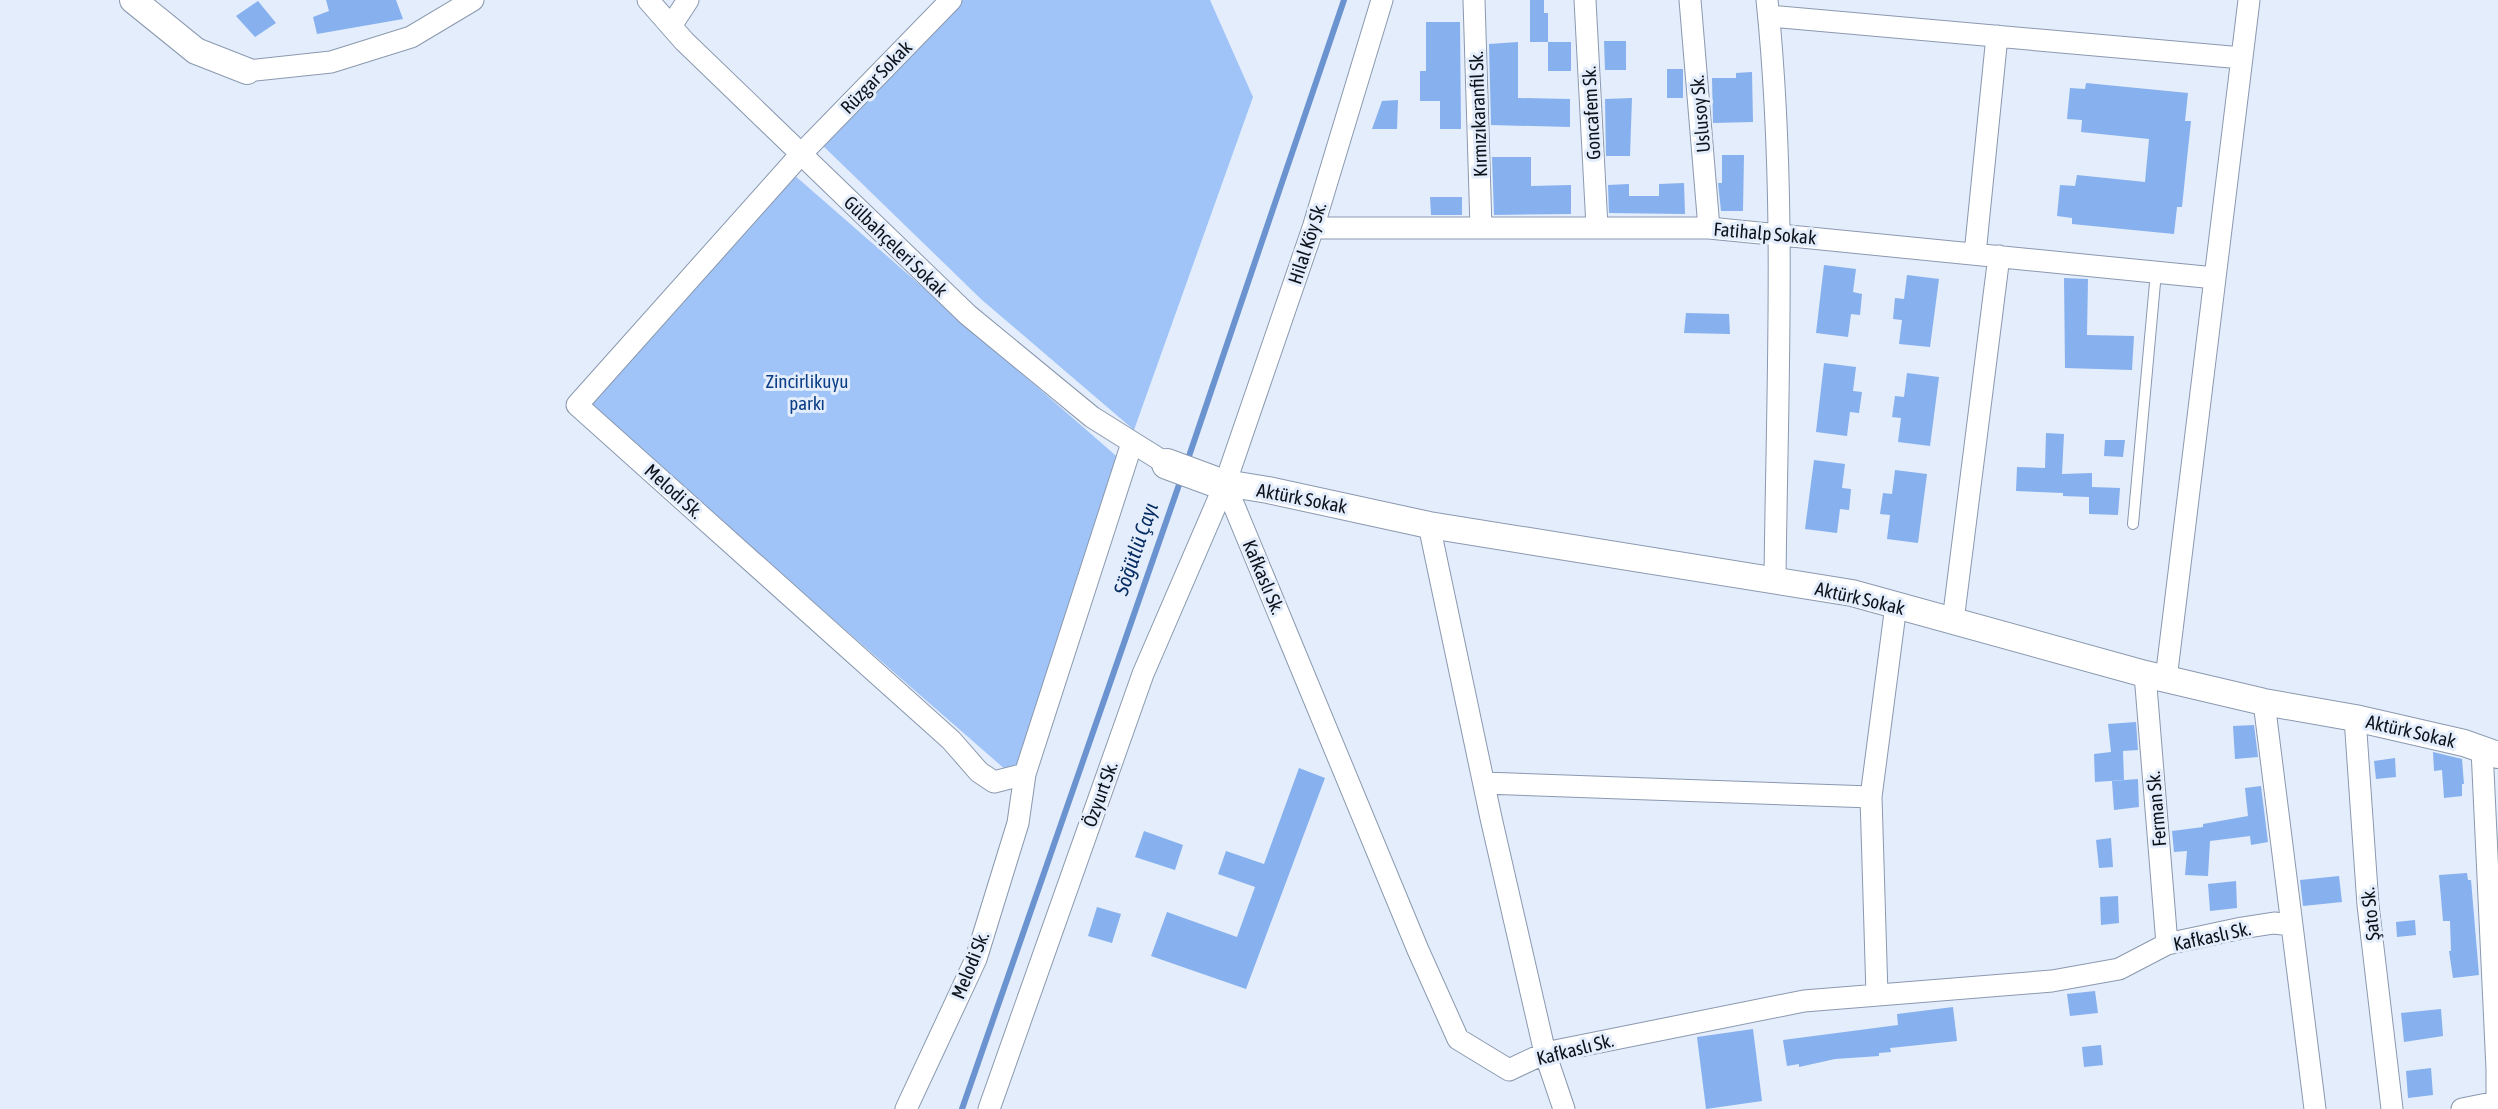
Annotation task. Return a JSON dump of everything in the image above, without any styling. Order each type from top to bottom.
[{"type":"main road","points":[[1167,464],[1219,483]]},
{"type":"street","points":[[133,0],[196,51],[247,71],[331,62],[411,37],[473,0]]},
{"type":"street","name":"Gülbahçeleri Sokak","points":[[648,0],[671,26],[968,316],[1092,418],[1167,464]]},
{"type":"street","points":[[671,26],[688,0]]},
{"type":"street","name":"Rüzgar Sokak","points":[[801,154],[951,0]]},
{"type":"street","name":"Hilal Köy Sk.","points":[[1219,483],[1312,228],[1382,0]]},
{"type":"street","name":"Kırmızıkaranfil Sk.","points":[[1474,0],[1481,228]]},
{"type":"street","name":"Goncafem Sk.","points":[[1585,0],[1597,227]]},
{"type":"street","name":"Uslusoy Sk.","points":[[1690,0],[1709,228]]},
{"type":"street","name":"Ferman Sk.","points":[[2167,944],[2156,677],[2215,278],[2249,0]]},
{"type":"street","points":[[1775,580],[1779,234],[1774,66],[1768,8],[1997,36],[2242,58]]},
{"type":"street","points":[[1975,254],[1997,36]]},
{"type":"street","name":"Melodi Sk.","points":[[801,154],[578,405],[951,740],[979,772],[994,782],[1025,774]]},
{"type":"street","name":"Fatihalp Sokak","points":[[1312,228],[1709,228],[2215,278]]},
{"type":"street","points":[[1953,621],[1999,256]]},
{"type":"street","name":"Melodi Sk.","points":[[906,1109],[975,959],[1018,823],[1025,774],[1132,443]]},
{"type":"street","name":"Aktürk Sokak","points":[[1219,483],[1268,490],[1429,525],[1852,593],[2156,677],[2264,702],[2355,718],[2464,743],[2490,752]]},
{"type":"street","name":"Kafkaslı Sk.","points":[[1219,483],[1458,1039],[1509,1070],[1545,1053],[1804,1001],[2066,978],[2119,969],[2167,944],[2274,923],[2291,925]]},
{"type":"street","name":"Özyurt Sk.","points":[[989,1109],[1143,674],[1219,483]]},
{"type":"street","points":[[1429,525],[1545,1053],[1564,1109]]},
{"type":"street","points":[[1877,995],[1871,797],[1896,605]]},
{"type":"street","points":[[2264,702],[2315,1109]]},
{"type":"street","name":"Şato Sk.","points":[[2355,718],[2368,905],[2392,1109]]},
{"type":"street","points":[[2462,1109],[2498,1102],[2490,752]]},
{"type":"street","points":[[1484,783],[1871,797]]},
{"type":"lane","points":[[2133,524],[2156,272]]},
{"type":"green space","points":[[940,0],[1210,0],[1253,97],[1134,430],[982,300],[816,139]]},
{"type":"green space","name":"Zincirlikuyu parkı","points":[[793,174],[1122,461],[1014,777],[585,403]]},
{"type":"building","points":[[326,0],[396,0],[403,19],[317,34],[313,17],[329,11]]},
{"type":"building","points":[[1530,0],[1544,0],[1544,13],[1548,13],[1548,42],[1530,42]]},
{"type":"building","points":[[258,1],[276,23],[255,37],[236,16]]},
{"type":"building","points":[[1426,22],[1460,22],[1461,129],[1440,129],[1440,101],[1420,101],[1420,71],[1426,71]]},
{"type":"building","points":[[1604,41],[1626,41],[1626,70],[1605,70]]},
{"type":"building","points":[[1518,42],[1518,98],[1570,99],[1570,127],[1491,125],[1489,44]]},
{"type":"building","points":[[1548,42],[1571,42],[1571,71],[1548,71]]},
{"type":"building","points":[[1667,69],[1683,69],[1683,98],[1667,98]]},
{"type":"building","points":[[1752,72],[1753,122],[1713,123],[1712,78],[1736,78],[1736,73]]},
{"type":"building","points":[[2086,83],[2188,93],[2185,121],[2191,121],[2182,207],[2177,207],[2174,234],[2072,224],[2072,218],[2057,216],[2060,185],[2075,186],[2077,175],[2145,182],[2149,139],[2081,132],[2082,120],[2067,119],[2070,88],[2085,89]]},
{"type":"building","points":[[1632,98],[1630,156],[1606,156],[1605,99]]},
{"type":"building","points":[[1398,100],[1397,129],[1372,129],[1382,101]]},
{"type":"building","points":[[1722,155],[1744,155],[1743,211],[1721,211],[1718,183],[1722,183]]},
{"type":"building","points":[[1492,157],[1531,157],[1531,186],[1571,185],[1571,214],[1494,215]]},
{"type":"building","points":[[1684,183],[1685,214],[1609,213],[1608,185],[1629,184],[1629,196],[1659,196],[1659,184]]},
{"type":"building","points":[[1430,197],[1462,197],[1462,215],[1431,215]]},
{"type":"building","points":[[1824,265],[1856,269],[1853,292],[1862,294],[1860,315],[1851,314],[1848,337],[1816,333]]},
{"type":"building","points":[[1907,275],[1939,279],[1930,347],[1899,344],[1902,320],[1893,319],[1895,298],[1904,299]]},
{"type":"building","points":[[2064,278],[2088,279],[2087,335],[2134,336],[2132,370],[2065,368]]},
{"type":"building","points":[[1686,313],[1729,314],[1730,334],[1684,333]]},
{"type":"building","points":[[1824,363],[1856,367],[1853,391],[1862,392],[1859,413],[1850,412],[1847,436],[1816,432]]},
{"type":"building","points":[[1907,373],[1939,377],[1930,446],[1898,442],[1901,418],[1892,417],[1895,396],[1904,397]]},
{"type":"building","points":[[2046,433],[2064,434],[2062,474],[2092,473],[2092,487],[2120,488],[2118,515],[2089,514],[2089,497],[2016,491],[2017,467],[2045,468]]},
{"type":"building","points":[[2105,440],[2125,440],[2123,457],[2104,456]]},
{"type":"building","points":[[1814,460],[1845,464],[1842,488],[1851,489],[1849,510],[1840,509],[1837,533],[1805,529]]},
{"type":"building","points":[[1895,470],[1927,474],[1918,543],[1887,539],[1890,515],[1880,514],[1883,493],[1892,494]]},
{"type":"building","points":[[2136,722],[2138,750],[2123,751],[2124,780],[2095,782],[2094,754],[2111,752],[2108,724]]},
{"type":"building","points":[[2254,725],[2258,757],[2235,759],[2233,726]]},
{"type":"building","points":[[2433,752],[2462,759],[2462,796],[2444,798],[2442,770],[2434,771]]},
{"type":"building","points":[[2395,758],[2396,777],[2376,779],[2374,761]]},
{"type":"building","points":[[1299,768],[1325,778],[1246,989],[1151,956],[1167,912],[1237,937],[1255,887],[1218,874],[1226,851],[1264,864]]},
{"type":"building","points":[[2138,779],[2139,807],[2114,810],[2112,781]]},
{"type":"building","points":[[2261,786],[2268,842],[2251,845],[2250,836],[2210,841],[2208,876],[2185,875],[2187,851],[2174,852],[2172,831],[2248,816],[2245,788]]},
{"type":"building","points":[[1144,831],[1183,845],[1175,870],[1135,857]]},
{"type":"building","points":[[2111,838],[2113,867],[2099,868],[2096,840]]},
{"type":"building","points":[[2467,873],[2468,880],[2471,880],[2479,975],[2453,978],[2449,951],[2450,921],[2443,921],[2439,875]]},
{"type":"building","points":[[2339,876],[2342,902],[2303,906],[2300,880]]},
{"type":"building","points":[[2236,881],[2237,908],[2210,911],[2208,884]]},
{"type":"building","points":[[2118,896],[2119,923],[2101,925],[2100,897]]},
{"type":"building","points":[[1097,907],[1121,914],[1112,943],[1088,936]]},
{"type":"building","points":[[2415,920],[2416,935],[2397,937],[2396,922]]},
{"type":"building","points":[[2095,991],[2098,1013],[2070,1016],[2067,994]]},
{"type":"building","points":[[1953,1007],[1957,1041],[1890,1048],[1891,1052],[1879,1053],[1879,1056],[1835,1059],[1799,1067],[1799,1064],[1787,1066],[1783,1040],[1898,1025],[1897,1014]]},
{"type":"building","points":[[2441,1009],[2443,1036],[2404,1042],[2401,1013]]},
{"type":"building","points":[[1753,1029],[1762,1101],[1706,1109],[1697,1037]]},
{"type":"building","points":[[2101,1045],[2103,1065],[2084,1067],[2082,1047]]},
{"type":"building","points":[[2431,1068],[2433,1095],[2408,1098],[2406,1071]]},
{"type":"waterway","name":"Söğütlü Çayı","points":[[1187,462],[1344,0]]},
{"type":"waterway","name":"Söğütlü Çayı","points":[[962,1109],[1181,479]]}]
